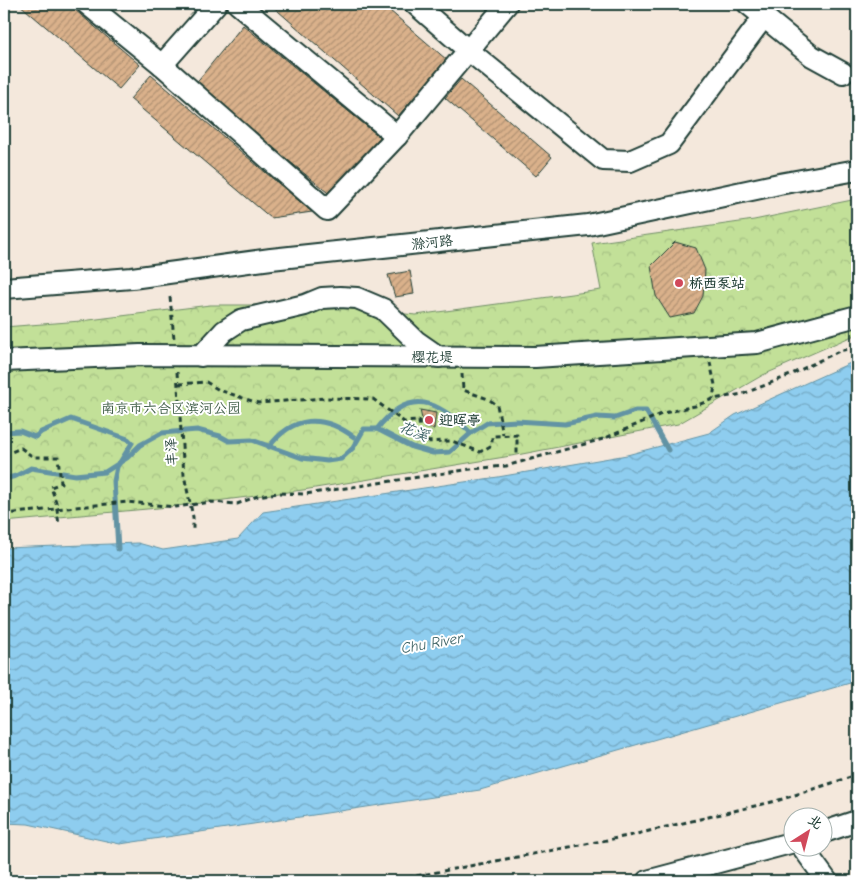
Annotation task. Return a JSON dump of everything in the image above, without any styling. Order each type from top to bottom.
[{"type":"street","points":[[87,4],[162,65],[327,210],[397,136],[507,4]]},
{"type":"street","points":[[162,65],[216,4]]},
{"type":"street","points":[[238,4],[397,136]]},
{"type":"street","points":[[415,4],[468,50],[603,160],[630,161],[669,144],[763,18]]},
{"type":"street","points":[[748,4],[812,56],[843,73]]},
{"type":"street","name":"滁河路","points":[[4,288],[132,278],[271,259],[588,226],[779,184],[857,170]]},
{"type":"street","points":[[201,356],[224,331],[241,320],[305,305],[322,298],[340,297],[357,298],[383,309],[416,341],[439,358]]},
{"type":"street","name":"樱花堤","points":[[4,361],[140,355],[535,357],[757,343],[857,316]]},
{"type":"street","points":[[834,829],[857,821]]},
{"type":"street","points":[[647,881],[784,845]]},
{"type":"street","points":[[810,858],[827,881]]},
{"type":"path","points":[[4,514],[128,502],[176,506],[211,502],[237,504],[258,496],[306,494],[454,471],[506,466],[603,439],[664,412],[695,406],[713,398],[743,394],[788,376],[839,351],[857,347]]},
{"type":"path","points":[[709,354],[715,385],[713,398]]},
{"type":"path","points":[[462,371],[463,390],[488,399],[500,410],[503,436]]},
{"type":"path","points":[[180,384],[206,382],[219,390],[258,403],[326,398],[373,399],[396,418],[404,422],[420,421],[421,442],[452,441],[470,450],[480,452],[492,445],[492,436],[517,435],[518,455]]},
{"type":"path","name":"丰泽","points":[[179,397],[184,475],[193,517],[193,530]]},
{"type":"path","points":[[4,455],[21,448],[33,457],[58,457],[61,483],[51,487],[56,502],[59,525]]},
{"type":"path","points":[[390,881],[628,836],[776,801],[857,775]]},
{"type":"green space","name":"南京市六合区滨河公园","points":[[857,199],[857,334],[763,375],[678,424],[517,455],[303,490],[169,507],[4,522],[4,327],[81,321],[210,305],[313,305],[416,315],[601,290],[592,243],[754,220]]},
{"type":"water","name":"Chu River","points":[[857,360],[857,681],[480,790],[120,844],[28,824],[4,823],[4,548],[138,543],[163,550],[238,539],[263,512],[498,477],[627,455],[709,433],[735,415]]},
{"type":"building","points":[[19,4],[68,4],[140,65],[119,89]]},
{"type":"building","points":[[270,4],[382,4],[447,60],[398,116]]},
{"type":"building","points":[[243,25],[381,138],[333,197],[195,84]]},
{"type":"building","points":[[151,75],[312,212],[271,218],[130,99]]},
{"type":"building","points":[[461,79],[552,157],[536,176],[445,98]]},
{"type":"building","name":"桥西泵站","points":[[675,242],[696,248],[705,270],[703,296],[694,313],[670,318],[656,296],[651,266]]},
{"type":"building","points":[[410,271],[414,294],[395,297],[388,275]]},
{"type":"building","name":"迎晖亭","points":[[420,410],[436,413],[434,429],[424,428]]},
{"type":"waterway","points":[[377,429],[401,407],[413,403],[424,403],[435,406],[447,413],[471,433]]},
{"type":"waterway","name":"花溪","points":[[4,479],[16,476],[31,468],[75,475],[105,472],[127,458],[140,445],[162,433],[197,430],[220,436],[229,441],[252,440],[302,458],[327,461],[341,459],[353,448],[364,429],[377,429],[412,447],[433,453],[450,452],[471,433],[487,423],[516,421],[565,424],[597,417],[615,418],[635,411],[646,411],[668,450]]},
{"type":"waterway","points":[[4,432],[20,431],[35,437],[41,432],[71,419],[128,439],[132,443],[117,467],[114,481],[118,549]]},
{"type":"waterway","points":[[269,447],[278,436],[288,429],[309,421],[331,424],[354,437]]},
{"type":"place","name":"桥西泵站","points":[[679,283]]},
{"type":"place","name":"迎晖亭","points":[[429,420]]}]
